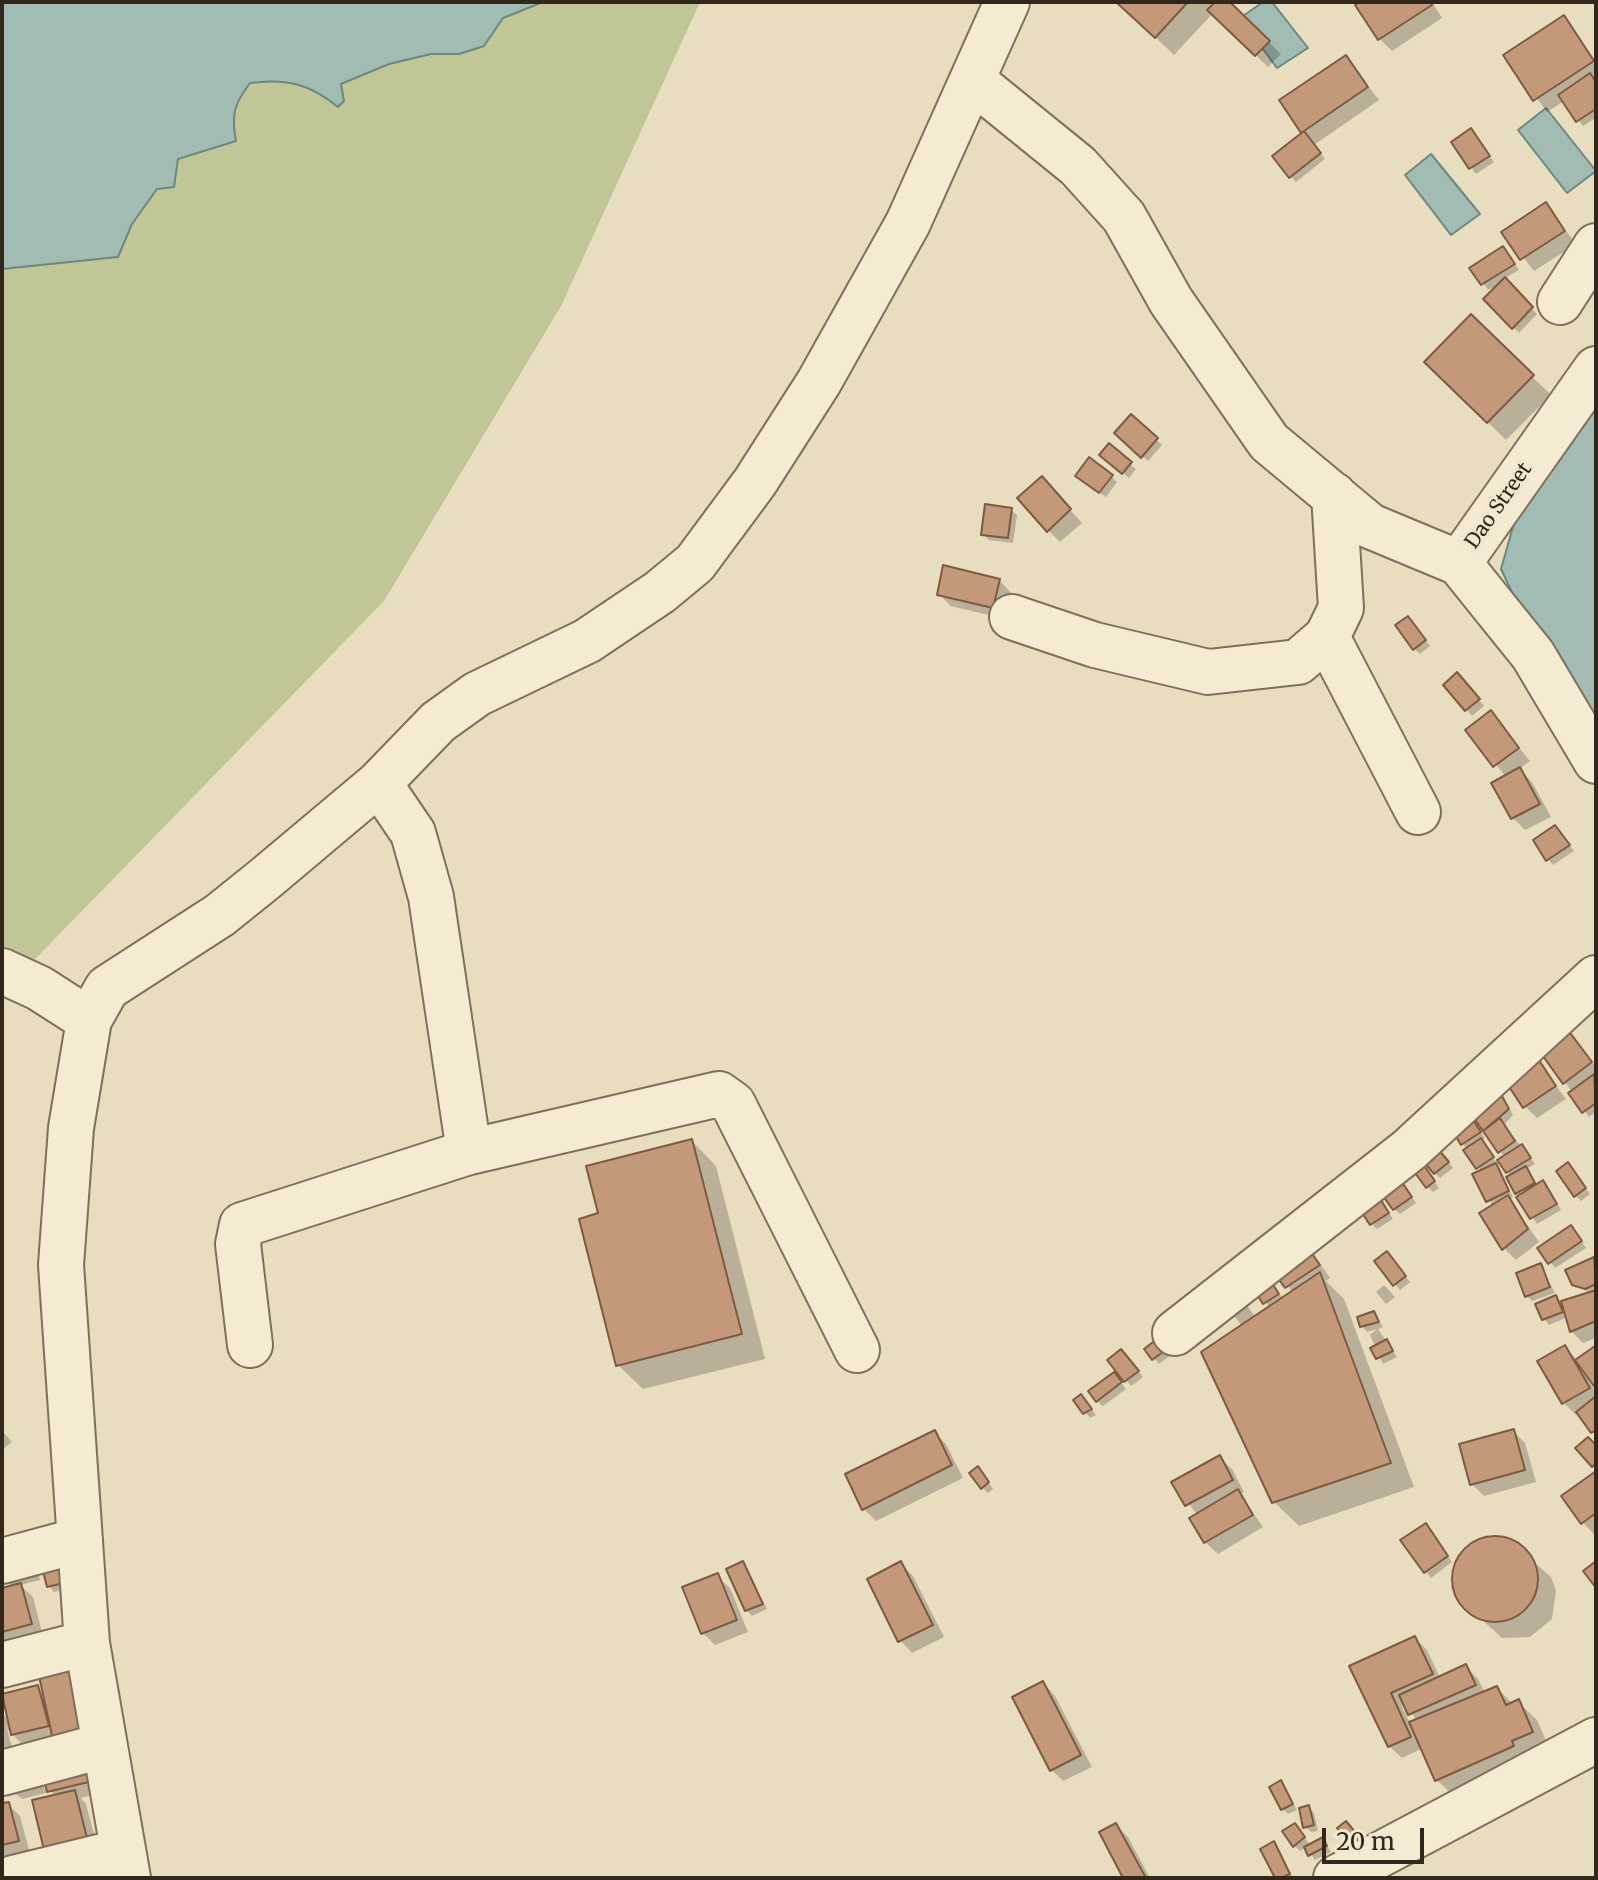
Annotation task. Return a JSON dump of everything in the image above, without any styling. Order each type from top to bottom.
[{"type":"street","points":[[13,1878],[126,1864],[102,1746],[87,1643],[61,1265],[71,1128],[89,1020],[107,988],[220,915],[379,783],[438,722],[477,694],[587,641],[660,592],[695,563],[755,482],[819,382],[908,223],[1007,2]]},
{"type":"street","points":[[972,80],[1078,166],[1124,217],[1171,301],[1269,442],[1370,526],[1459,563]]},
{"type":"street","points":[[1560,302],[1596,246]]},
{"type":"street","name":"Dao Street","points":[[1596,369],[1459,563],[1533,655],[1596,761]]},
{"type":"street","points":[[1012,617],[1095,645],[1208,672],[1298,662],[1327,637],[1341,608],[1334,495]]},
{"type":"street","points":[[1327,637],[1418,812]]},
{"type":"street","points":[[379,783],[413,833],[431,897],[469,1152]]},
{"type":"street","points":[[2,971],[39,988],[89,1020]]},
{"type":"street","points":[[1175,1333],[1409,1150],[1596,978]]},
{"type":"street","points":[[250,1345],[238,1244],[242,1225],[469,1152],[719,1094],[733,1104],[857,1350]]},
{"type":"street","points":[[2,1561],[80,1540]]},
{"type":"street","points":[[2,1665],[87,1643]]},
{"type":"street","points":[[1336,1878],[1596,1740]]},
{"type":"street","points":[[2,1773],[102,1746]]},
{"type":"green space","points":[[2,2],[700,2],[561,306],[384,601],[2,993]]},
{"type":"water","points":[[2,2],[543,2],[503,18],[484,46],[459,54],[431,54],[389,64],[341,84],[344,101],[338,107],[318,93],[297,84],[275,81],[250,83],[235,110],[236,141],[178,159],[174,187],[157,189],[132,224],[118,257],[2,269]]},
{"type":"water","points":[[1263,2],[1272,2],[1308,48],[1277,68],[1240,18]]},
{"type":"water","points":[[1546,108],[1596,171],[1567,193],[1518,130]]},
{"type":"water","points":[[1431,154],[1480,214],[1451,235],[1405,175]]},
{"type":"water","points":[[1596,383],[1596,730],[1530,631],[1501,569],[1520,502]]},
{"type":"building","points":[[1116,2],[1188,2],[1155,38]]},
{"type":"building","points":[[1215,2],[1230,2],[1270,41],[1255,56],[1207,10]]},
{"type":"building","points":[[1360,2],[1430,2],[1432,5],[1378,40],[1355,5]]},
{"type":"building","points":[[1564,15],[1594,61],[1533,101],[1503,55]]},
{"type":"building","points":[[1346,55],[1368,87],[1301,133],[1279,100]]},
{"type":"building","points":[[1590,73],[1596,82],[1596,109],[1576,122],[1558,95]]},
{"type":"building","points":[[1471,128],[1490,156],[1469,169],[1451,142]]},
{"type":"building","points":[[1304,131],[1321,153],[1289,178],[1272,156]]},
{"type":"building","points":[[1546,202],[1565,231],[1520,260],[1501,232]]},
{"type":"building","points":[[1503,246],[1515,264],[1481,285],[1469,268]]},
{"type":"building","points":[[1505,277],[1533,307],[1512,329],[1483,299]]},
{"type":"building","points":[[1471,314],[1534,375],[1487,423],[1424,362]]},
{"type":"building","points":[[1131,414],[1158,438],[1141,458],[1114,433]]},
{"type":"building","points":[[1109,443],[1132,462],[1122,474],[1099,455]]},
{"type":"building","points":[[1089,457],[1113,475],[1099,493],[1075,476]]},
{"type":"building","points":[[1042,476],[1071,509],[1047,532],[1017,498]]},
{"type":"building","points":[[985,504],[1012,508],[1008,538],[981,535]]},
{"type":"building","points":[[943,565],[1000,579],[993,608],[937,595]]},
{"type":"building","points":[[1408,616],[1426,640],[1413,650],[1395,625]]},
{"type":"building","points":[[1457,672],[1480,699],[1465,711],[1443,685]]},
{"type":"building","points":[[1491,710],[1519,748],[1493,767],[1465,730]]},
{"type":"building","points":[[1520,767],[1540,804],[1511,819],[1491,783]]},
{"type":"building","points":[[1555,825],[1570,845],[1546,861],[1533,840]]},
{"type":"building","points":[[1568,1030],[1592,1062],[1563,1084],[1540,1052]]},
{"type":"building","points":[[1537,1057],[1556,1086],[1523,1108],[1504,1079]]},
{"type":"building","points":[[1594,1074],[1596,1103],[1582,1113],[1568,1093]]},
{"type":"building","points":[[1496,1085],[1509,1109],[1483,1131],[1464,1104]]},
{"type":"building","points":[[1466,1110],[1481,1132],[1461,1145],[1447,1122]]},
{"type":"building","points":[[1500,1118],[1515,1141],[1498,1153],[1483,1131]]},
{"type":"building","points":[[1481,1138],[1494,1157],[1476,1169],[1463,1150]]},
{"type":"building","points":[[692,1139],[742,1334],[616,1366],[579,1219],[598,1213],[586,1166]]},
{"type":"building","points":[[1434,1144],[1449,1162],[1434,1174],[1419,1156]]},
{"type":"building","points":[[1522,1144],[1531,1158],[1506,1173],[1497,1160]]},
{"type":"building","points":[[1420,1160],[1435,1181],[1426,1188],[1410,1166]]},
{"type":"building","points":[[1568,1162],[1586,1188],[1574,1197],[1556,1171]]},
{"type":"building","points":[[1496,1163],[1509,1191],[1486,1202],[1472,1174]]},
{"type":"building","points":[[1526,1166],[1535,1183],[1515,1194],[1506,1177]]},
{"type":"building","points":[[1395,1172],[1412,1197],[1393,1210],[1375,1185]]},
{"type":"building","points":[[1543,1180],[1557,1204],[1530,1219],[1516,1197]]},
{"type":"building","points":[[1374,1189],[1389,1213],[1370,1225],[1355,1202]]},
{"type":"building","points":[[1508,1195],[1528,1229],[1502,1250],[1479,1213]]},
{"type":"building","points":[[1571,1225],[1582,1241],[1548,1264],[1537,1248]]},
{"type":"building","points":[[1300,1237],[1320,1265],[1285,1288],[1266,1261]]},
{"type":"building","points":[[1387,1251],[1406,1276],[1393,1286],[1374,1261]]},
{"type":"building","points":[[1594,1257],[1596,1284],[1585,1289],[1572,1285],[1565,1270]]},
{"type":"building","points":[[1541,1263],[1550,1287],[1525,1297],[1516,1273]]},
{"type":"building","points":[[1263,1269],[1279,1294],[1263,1304],[1247,1279]]},
{"type":"building","points":[[1320,1272],[1391,1463],[1272,1503],[1201,1352]]},
{"type":"building","points":[[1596,1290],[1596,1321],[1570,1332],[1561,1301]]},
{"type":"building","points":[[1556,1295],[1563,1312],[1542,1320],[1535,1304]]},
{"type":"building","points":[[1374,1311],[1379,1322],[1360,1327],[1357,1317]]},
{"type":"building","points":[[1162,1335],[1171,1346],[1152,1360],[1144,1349]]},
{"type":"building","points":[[1387,1339],[1393,1351],[1376,1359],[1370,1348]]},
{"type":"building","points":[[1565,1345],[1590,1388],[1562,1404],[1537,1361]]},
{"type":"building","points":[[1596,1347],[1596,1389],[1575,1360]]},
{"type":"building","points":[[1121,1349],[1139,1371],[1124,1382],[1107,1360]]},
{"type":"building","points":[[1114,1372],[1122,1382],[1096,1402],[1088,1391]]},
{"type":"building","points":[[1081,1394],[1092,1409],[1083,1414],[1073,1400]]},
{"type":"building","points":[[1596,1396],[1596,1430],[1591,1433],[1576,1412]]},
{"type":"building","points":[[1514,1429],[1525,1470],[1470,1485],[1459,1444]]},
{"type":"building","points":[[935,1430],[952,1465],[862,1510],[845,1474]]},
{"type":"building","points":[[1588,1437],[1596,1445],[1596,1463],[1592,1467],[1575,1448]]},
{"type":"building","points":[[1220,1455],[1233,1480],[1185,1506],[1171,1482]]},
{"type":"building","points":[[978,1466],[989,1482],[981,1489],[969,1473]]},
{"type":"building","points":[[1596,1471],[1596,1513],[1581,1524],[1561,1496]]},
{"type":"building","points":[[1238,1489],[1253,1515],[1204,1543],[1189,1518]]},
{"type":"building","points":[[1426,1523],[1448,1556],[1424,1573],[1400,1540]]},
{"type":"building","points":[[1495,1536],[1519,1543],[1531,1555],[1538,1579],[1531,1603],[1519,1615],[1495,1622],[1471,1615],[1459,1603],[1452,1579],[1459,1555],[1471,1543]]},
{"type":"building","points":[[65,1552],[72,1581],[47,1587],[40,1559]]},
{"type":"building","points":[[743,1561],[763,1604],[745,1611],[726,1569]]},
{"type":"building","points":[[901,1561],[933,1625],[898,1642],[867,1579]]},
{"type":"building","points":[[1596,1561],[1596,1588],[1583,1571]]},
{"type":"building","points":[[718,1573],[737,1620],[701,1634],[682,1587]]},
{"type":"building","points":[[21,1583],[32,1624],[2,1632],[2,1588]]},
{"type":"building","points":[[1415,1636],[1433,1674],[1391,1693],[1411,1737],[1388,1747],[1349,1666]]},
{"type":"building","points":[[73,1659],[91,1741],[55,1749],[37,1667]]},
{"type":"building","points":[[1466,1664],[1476,1685],[1408,1715],[1399,1695]]},
{"type":"building","points":[[1043,1681],[1081,1755],[1050,1771],[1012,1697]]},
{"type":"building","points":[[38,1685],[49,1726],[11,1735],[2,1694]]},
{"type":"building","points":[[1497,1686],[1506,1705],[1519,1699],[1533,1732],[1512,1741],[1514,1746],[1435,1781],[1409,1722]]},
{"type":"building","points":[[90,1753],[97,1780],[47,1792],[41,1766]]},
{"type":"building","points":[[1281,1780],[1293,1804],[1281,1810],[1269,1787]]},
{"type":"building","points":[[75,1790],[87,1838],[44,1850],[32,1800]]},
{"type":"building","points":[[9,1802],[19,1841],[2,1845],[2,1803]]},
{"type":"building","points":[[1309,1805],[1314,1825],[1303,1828],[1299,1808]]},
{"type":"building","points":[[1346,1821],[1360,1838],[1351,1845],[1337,1828]]},
{"type":"building","points":[[1116,1823],[1146,1878],[1123,1878],[1099,1832]]},
{"type":"building","points":[[1295,1823],[1305,1837],[1293,1847],[1282,1831]]},
{"type":"building","points":[[1323,1837],[1327,1846],[1308,1856],[1304,1847]]},
{"type":"building","points":[[1274,1841],[1290,1874],[1281,1878],[1275,1878],[1260,1849]]}]
